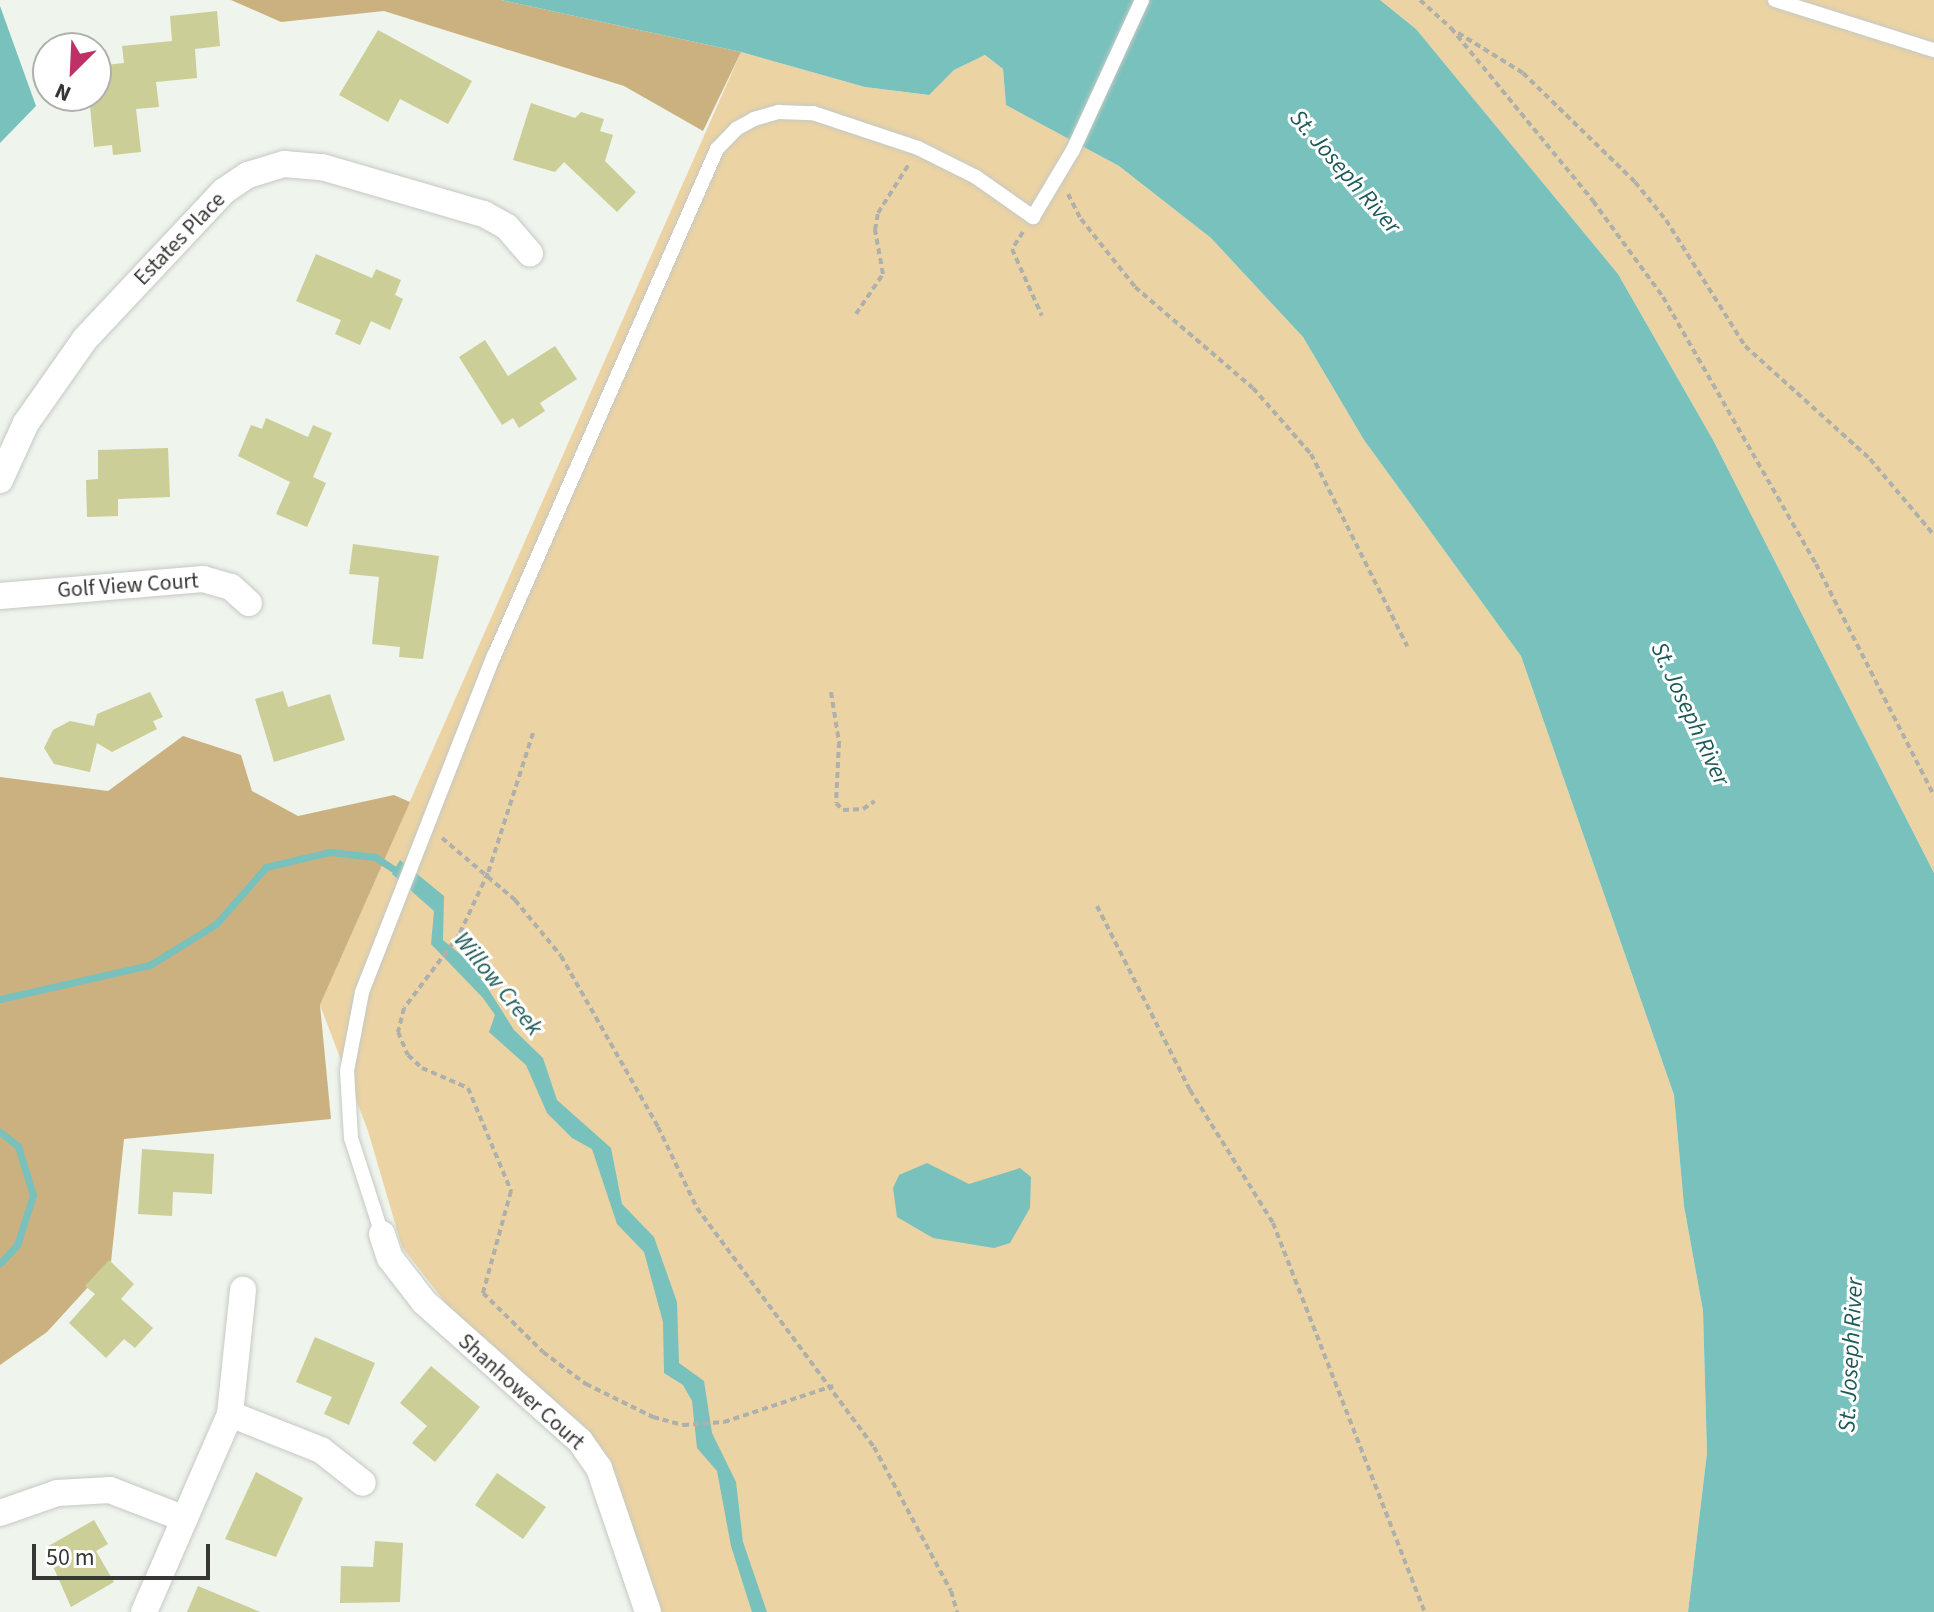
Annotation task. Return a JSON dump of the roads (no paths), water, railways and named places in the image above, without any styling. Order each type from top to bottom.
[{"type":"street","name":"Estates Place","points":[[0,480],[26,423],[85,339],[224,191],[248,175],[284,164],[322,167],[484,214],[507,227],[530,253]]},
{"type":"street","name":"Golf View Court","points":[[0,596],[203,579],[231,587],[249,603]]},
{"type":"street","name":"Shanhower Court","points":[[382,1234],[390,1258],[424,1302],[580,1441],[599,1468],[648,1612]]},
{"type":"street","points":[[144,1612],[230,1414],[243,1290]]},
{"type":"street","points":[[230,1414],[321,1450],[363,1483]]},
{"type":"street","points":[[0,1513],[57,1493],[110,1490],[185,1519]]},
{"type":"lane","points":[[382,1234],[351,1138],[347,1071],[362,992],[555,511],[717,149],[736,129],[779,112],[848,121],[918,148],[976,177],[1033,217],[1073,150],[1142,0]]},
{"type":"lane","points":[[1775,0],[1934,50]]},
{"type":"water","name":"St. Joseph River","points":[[501,0],[1380,0],[1416,29],[1618,274],[1713,440],[1934,873],[1934,1612],[1688,1612],[1707,1453],[1703,1311],[1684,1206],[1674,1095],[1521,656],[1364,440],[1303,337],[1211,238],[1119,166],[1006,105],[1003,69],[985,55],[954,70],[929,95],[865,87],[741,52]]},
{"type":"water","points":[[0,6],[32,95],[32,110],[0,143]]},
{"type":"water","points":[[400,860],[444,896],[443,940],[473,965],[514,1030],[543,1058],[557,1100],[611,1148],[622,1204],[654,1237],[677,1302],[679,1363],[704,1381],[712,1433],[736,1482],[743,1542],[767,1612],[752,1612],[731,1546],[717,1471],[697,1448],[692,1401],[683,1385],[664,1373],[663,1322],[644,1252],[617,1224],[592,1149],[572,1138],[547,1113],[526,1065],[489,1032],[495,1015],[483,998],[431,944],[434,911],[392,874]]},
{"type":"water","points":[[927,1163],[969,1184],[1020,1168],[1031,1177],[1030,1208],[1010,1243],[994,1248],[933,1238],[897,1217],[893,1188],[899,1175]]},
{"type":"waterway","name":"Willow Creek","points":[[0,999],[150,965],[216,924],[266,867],[330,852],[375,857],[401,874]]},
{"type":"waterway","name":"Willow Creek","points":[[0,1132],[18,1146],[33,1195],[17,1245],[0,1263]]}]
